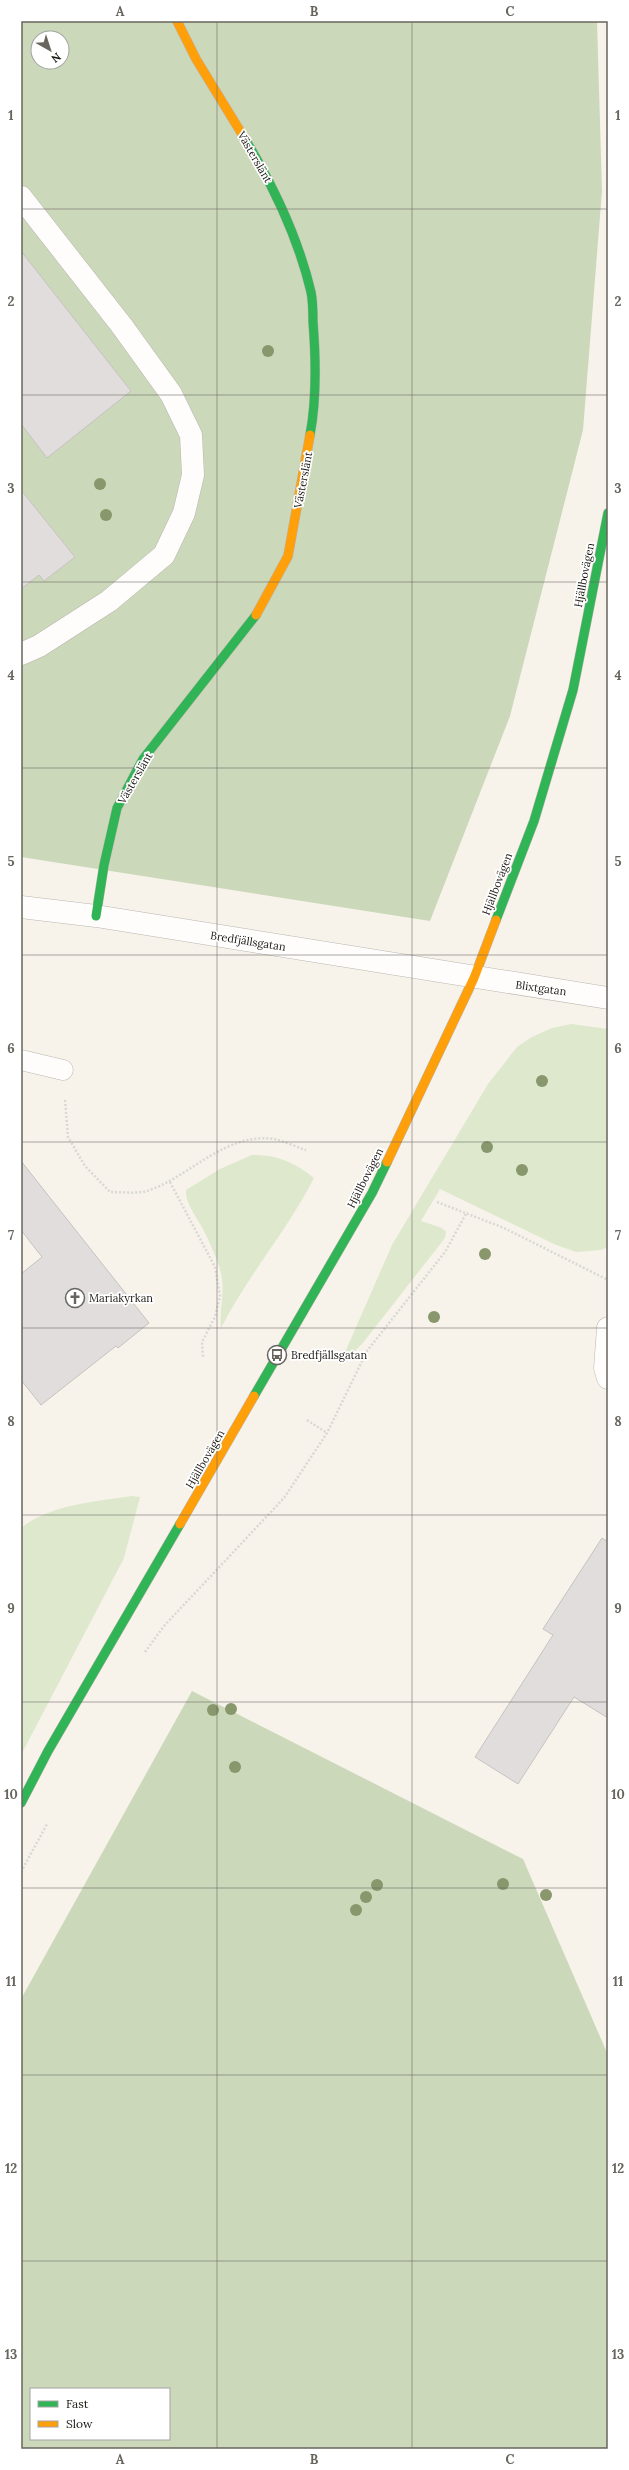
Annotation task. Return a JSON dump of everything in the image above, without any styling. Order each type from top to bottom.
[{"type":"street","name":"Västerslänt","points":[[96,916],[104,865],[117,808],[143,759],[254,619],[288,556],[315,408],[315,344],[312,294],[290,225],[270,180],[196,59],[177,21]]},
{"type":"street","points":[[21,197],[122,326],[171,394],[190,435],[193,475],[184,513],[164,555],[109,601],[39,646],[21,654]]},
{"type":"street","name":"Hjällbovägen","points":[[21,1802],[48,1751],[372,1193],[474,978],[534,821],[571,697],[608,513]]},
{"type":"street","name":"Bredfjällsgatan","points":[[21,907],[96,916],[474,978]]},
{"type":"street","name":"Blixtgatan","points":[[474,978],[608,998]]},
{"type":"street","points":[[608,1328],[605,1368],[608,1378]]},
{"type":"lane","points":[[21,1060],[63,1070]]},
{"type":"path","points":[[63,1070],[68,1137],[85,1166],[110,1192],[145,1192],[170,1182],[205,1159],[244,1140],[274,1139],[306,1150]]},
{"type":"path","points":[[170,1182],[215,1268],[220,1296],[215,1317],[202,1342],[204,1358]]},
{"type":"path","points":[[437,1202],[467,1212],[504,1228],[608,1280]]},
{"type":"path","points":[[141,1657],[164,1626],[284,1498],[327,1433],[367,1351],[445,1252],[467,1212]]},
{"type":"path","points":[[307,1420],[327,1433]]},
{"type":"path","points":[[21,1872],[48,1823]]},
{"type":"green space","points":[[21,21],[597,21],[602,191],[583,430],[510,716],[430,921],[21,857]]},
{"type":"green space","points":[[571,1024],[608,1029],[608,1247],[601,1250],[576,1252],[554,1244],[440,1189],[421,1221],[442,1228],[446,1232],[445,1238],[362,1344],[339,1366],[392,1245],[488,1084],[517,1047],[532,1037],[552,1028]]},
{"type":"green space","points":[[252,1155],[269,1156],[285,1160],[314,1178],[292,1216],[243,1290],[221,1328],[223,1290],[221,1274],[210,1243],[189,1205],[186,1190],[220,1169]]},
{"type":"green space","points":[[132,1496],[140,1497],[124,1558],[21,1755],[21,1528],[33,1520],[60,1509],[88,1502]]},
{"type":"green space","points":[[192,1691],[523,1859],[608,2055],[608,2449],[21,2449],[21,1999]]},
{"type":"building","points":[[21,251],[131,391],[47,458],[21,424]]},
{"type":"building","points":[[21,490],[75,557],[44,581],[39,575],[21,589]]},
{"type":"building","name":"Mariakyrkan","points":[[21,1161],[149,1323],[118,1348],[116,1346],[41,1405],[21,1380],[21,1274],[42,1257],[21,1230]]},
{"type":"building","points":[[602,1538],[608,1542],[608,1718],[574,1697],[518,1784],[475,1757],[553,1635],[543,1629]]},
{"type":"traffic: fast","points":[[245,139],[266,175],[284,213],[306,272],[311,292],[315,350],[315,379],[314,407],[310,435]]},
{"type":"traffic: fast","points":[[496,920],[534,821],[573,690],[608,513]]},
{"type":"traffic: fast","points":[[96,916],[104,865],[117,808],[143,759],[256,615]]},
{"type":"traffic: fast","points":[[254,1396],[372,1193],[387,1162]]},
{"type":"traffic: fast","points":[[21,1803],[48,1751],[180,1524]]},
{"type":"traffic: slow","points":[[177,21],[196,59],[245,139]]},
{"type":"traffic: slow","points":[[256,615],[288,556],[310,435]]},
{"type":"traffic: slow","points":[[387,1162],[474,978],[496,920]]},
{"type":"traffic: slow","points":[[180,1524],[254,1396]]},
{"type":"place","name":"Mariakyrkan","points":[[75,1298]]},
{"type":"place","name":"Bredfjällsgatan","points":[[277,1355]]}]
